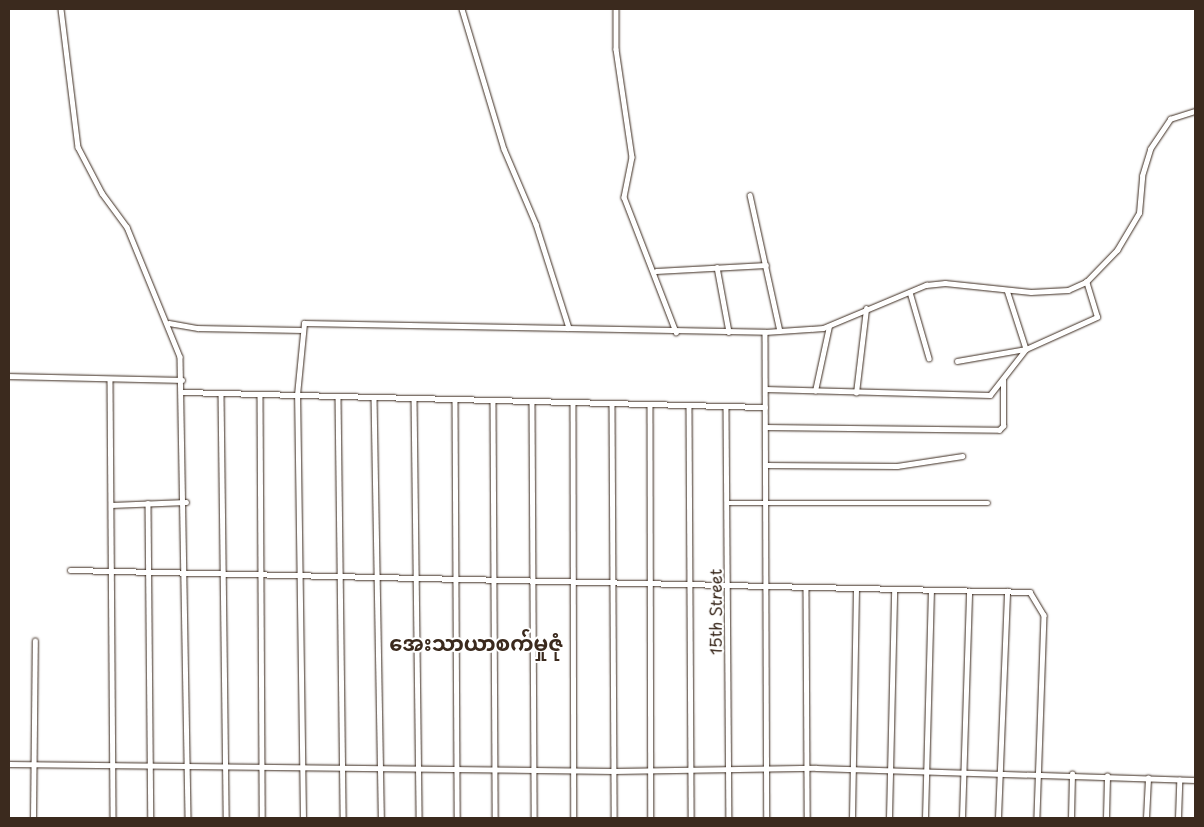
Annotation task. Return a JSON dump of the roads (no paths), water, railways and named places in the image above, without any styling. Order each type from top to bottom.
[{"type":"street","points":[[61,9],[78,147],[102,193],[127,227],[169,323],[182,380],[186,502],[188,818]]},
{"type":"street","points":[[462,9],[504,149],[536,224],[570,328]]},
{"type":"street","points":[[616,9],[616,49],[632,157],[624,197],[656,271],[676,332]]},
{"type":"street","points":[[303,818],[297,395],[300,330],[304,322],[676,332],[765,332],[829,326],[866,308],[910,292],[944,283],[1007,290],[1068,290],[1086,282],[1134,224],[1142,176],[1162,128],[1170,119],[1195,111]]},
{"type":"street","points":[[750,195],[780,331]]},
{"type":"street","points":[[656,271],[766,265]]},
{"type":"street","points":[[717,267],[729,332]]},
{"type":"street","points":[[957,361],[1026,349],[1097,317],[1086,282]]},
{"type":"street","points":[[1007,290],[1026,349]]},
{"type":"street","points":[[910,292],[929,358]]},
{"type":"street","points":[[856,393],[866,308]]},
{"type":"street","points":[[169,323],[198,328],[300,330]]},
{"type":"street","points":[[815,391],[829,326]]},
{"type":"street","points":[[765,332],[766,818]]},
{"type":"street","points":[[765,389],[856,393],[990,395],[1026,349]]},
{"type":"street","points":[[9,376],[182,380]]},
{"type":"street","points":[[765,427],[999,430],[1003,426],[1002,378]]},
{"type":"street","points":[[110,379],[111,504],[109,571],[113,818]]},
{"type":"street","points":[[183,392],[765,407]]},
{"type":"street","points":[[220,393],[226,818]]},
{"type":"street","points":[[260,394],[262,818]]},
{"type":"street","points":[[338,396],[342,818]]},
{"type":"street","points":[[374,397],[379,577],[381,818]]},
{"type":"street","points":[[414,398],[419,818]]},
{"type":"street","points":[[455,400],[457,818]]},
{"type":"street","points":[[493,400],[495,818]]},
{"type":"street","points":[[532,402],[534,818]]},
{"type":"street","points":[[573,403],[574,818]]},
{"type":"street","points":[[612,404],[614,818]]},
{"type":"street","points":[[650,405],[651,818]]},
{"type":"street","points":[[689,406],[691,818]]},
{"type":"street","name":"15th Street","points":[[726,407],[728,818]]},
{"type":"street","points":[[766,465],[897,466],[962,456]]},
{"type":"street","points":[[111,504],[186,502]]},
{"type":"street","points":[[727,503],[988,502]]},
{"type":"street","points":[[148,503],[151,818]]},
{"type":"street","points":[[70,570],[806,589],[1030,592],[1044,615],[1036,772],[1037,818]]},
{"type":"street","points":[[806,589],[807,818]]},
{"type":"street","points":[[852,818],[856,590]]},
{"type":"street","points":[[889,818],[894,590]]},
{"type":"street","points":[[925,818],[931,591]]},
{"type":"street","points":[[962,818],[969,591]]},
{"type":"street","points":[[998,818],[1007,592]]},
{"type":"street","points":[[33,818],[35,641]]},
{"type":"street","points":[[9,764],[150,763],[226,766],[418,767],[574,771],[650,769],[691,771],[890,769],[1036,772],[1195,780]]},
{"type":"street","points":[[1071,818],[1072,774]]},
{"type":"street","points":[[1106,818],[1107,776]]},
{"type":"street","points":[[1146,818],[1148,778]]},
{"type":"street","points":[[1178,818],[1179,780]]},
{"type":"district","name":"အေးသာယာစက်မှုဇုံ","points":[[476,642]]}]
